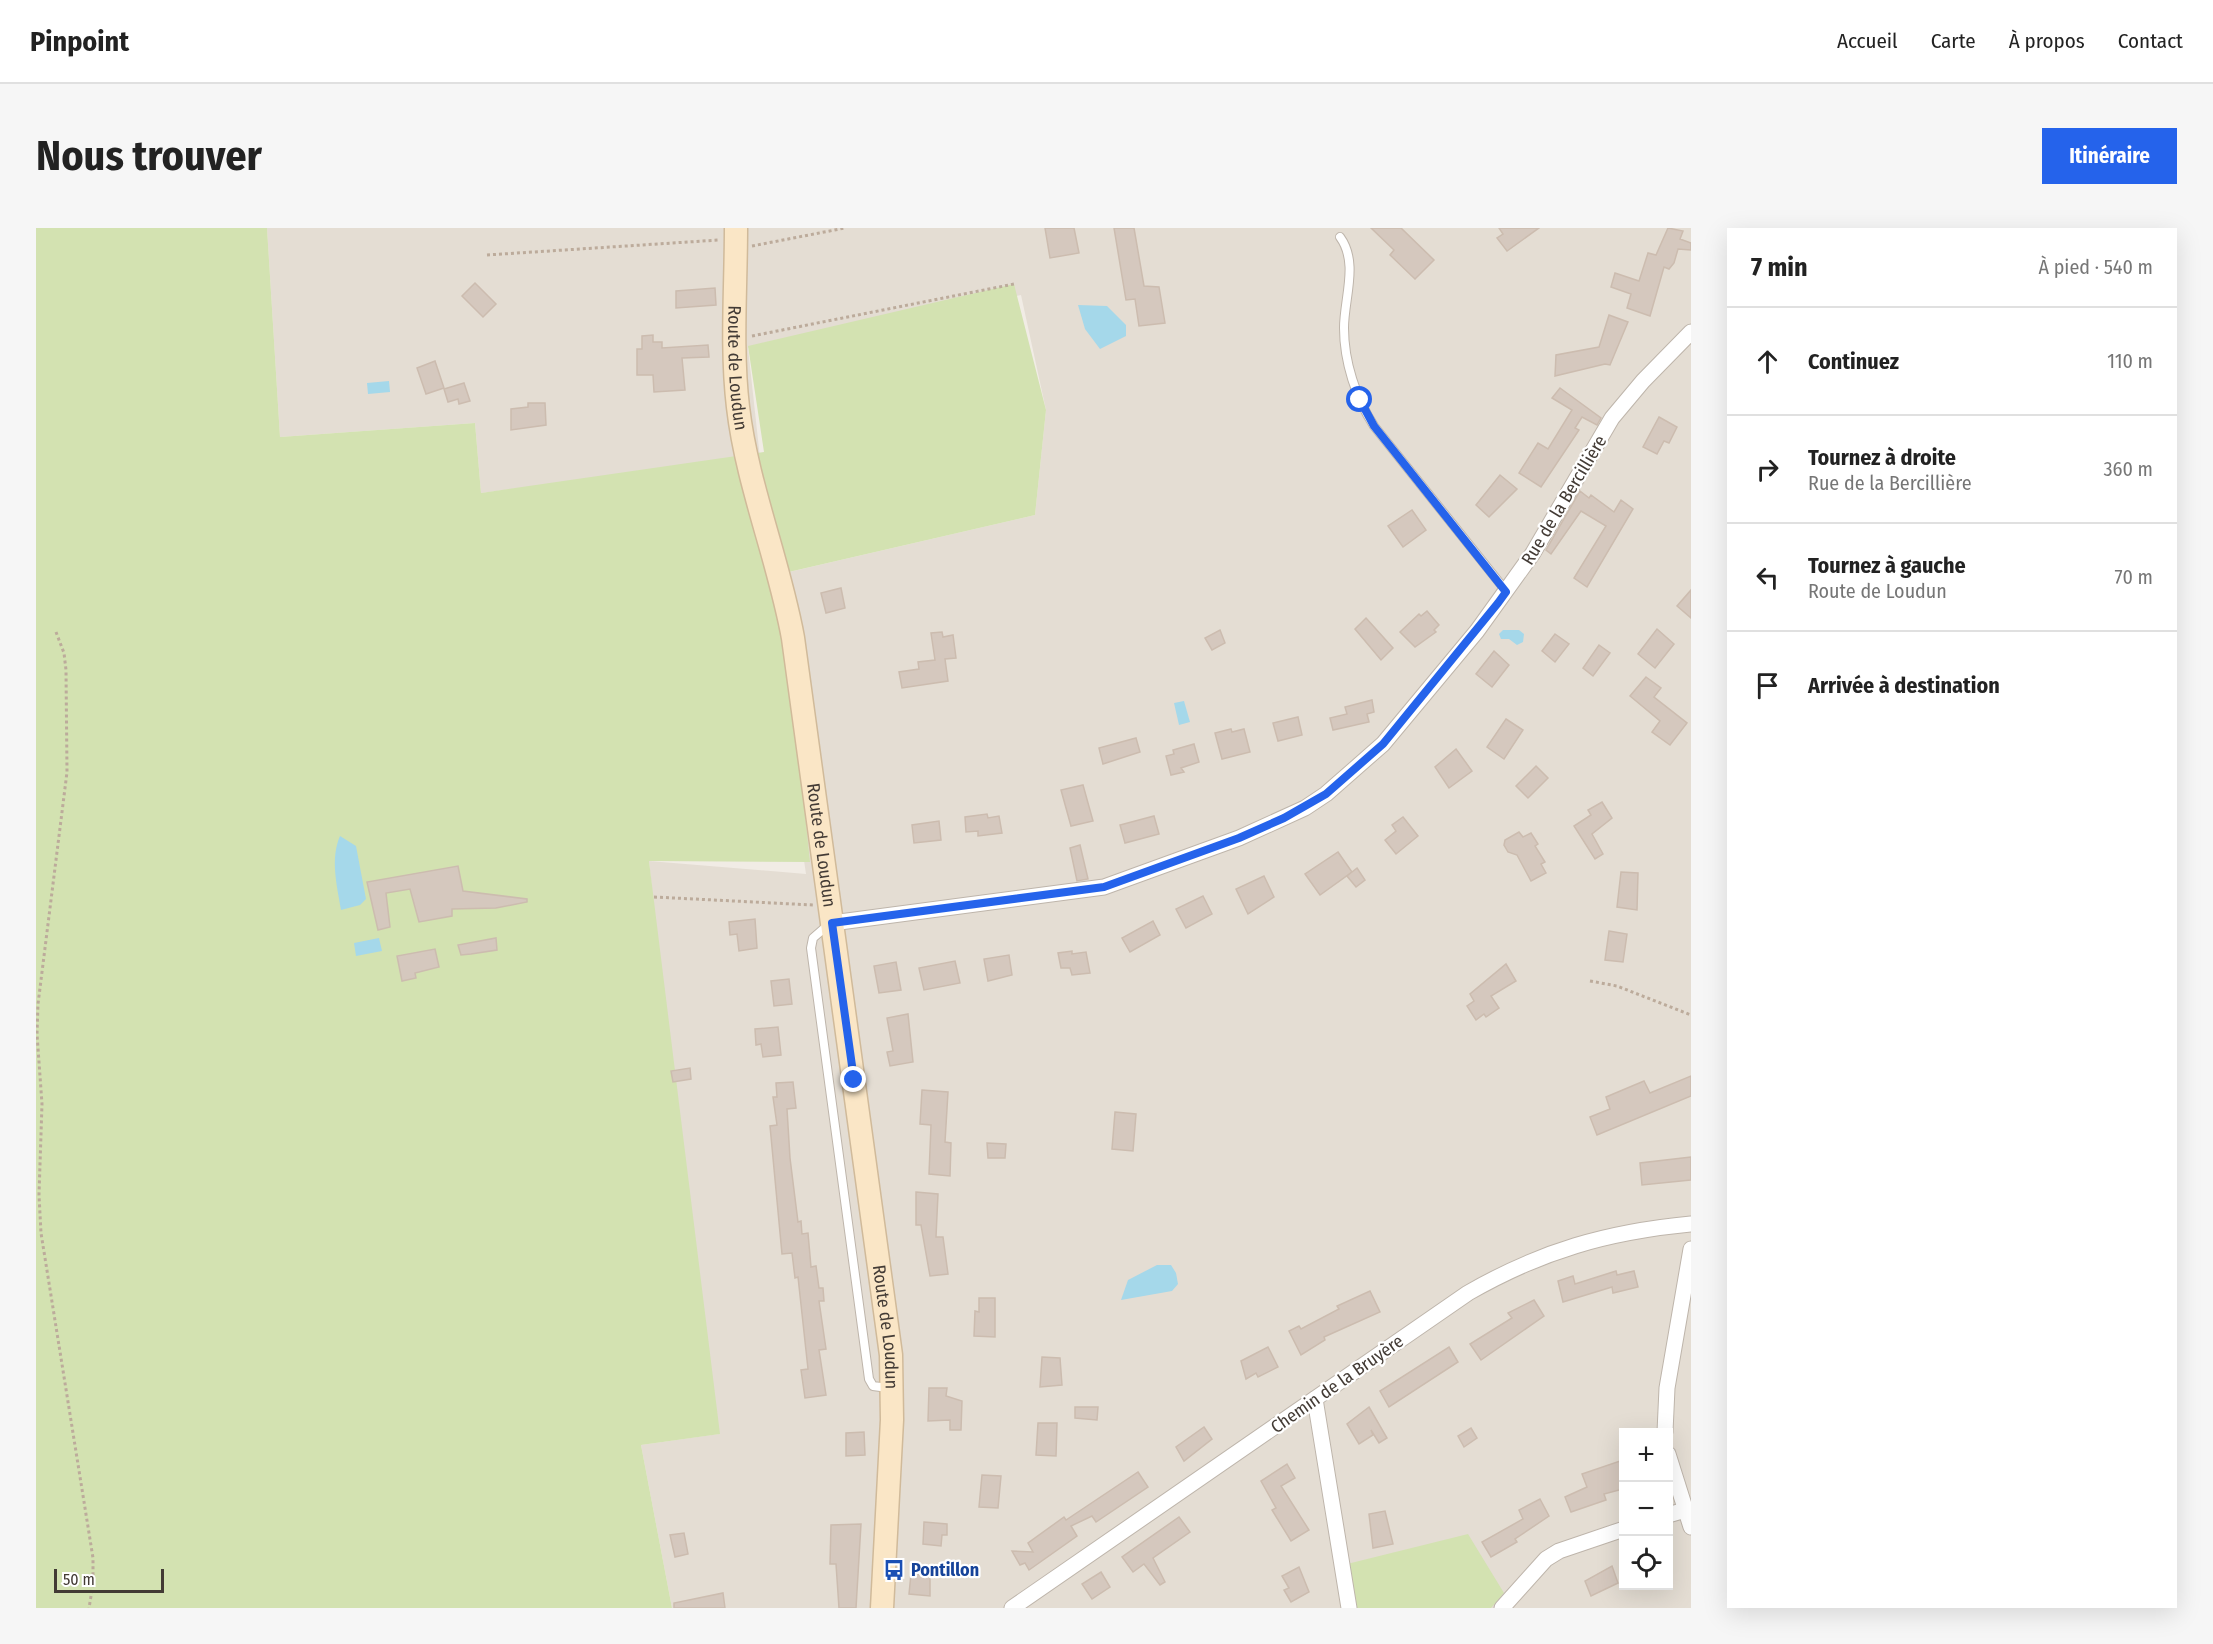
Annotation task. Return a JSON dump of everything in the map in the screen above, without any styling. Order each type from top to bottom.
[{"type":"main road","name":"Route de Loudun","points":[[736,239],[738,407],[743,435],[785,595],[887,1312],[892,1388],[882,1608]]},
{"type":"street","name":"Rue de la Bercillière","points":[[831,914],[1104,887],[1239,838],[1284,818],[1326,794],[1383,744],[1506,592],[1612,418],[1643,381],[1691,332]]},
{"type":"street","name":"Chemin de la Bruyère","points":[[1012,1608],[1468,1293],[1501,1274],[1578,1243],[1644,1229],[1691,1224]]},
{"type":"street","points":[[1665,1428],[1667,1388],[1691,1249]]},
{"type":"street","points":[[1315,1399],[1349,1608]]},
{"type":"street","points":[[1673,1470],[1691,1527]]},
{"type":"street","points":[[1673,1514],[1685,1510]]},
{"type":"street","points":[[1502,1608],[1546,1559],[1559,1551],[1619,1530]]},
{"type":"lane","points":[[1340,237],[1350,256],[1344,328],[1346,347],[1354,385],[1366,414],[1506,592]]},
{"type":"path","points":[[487,255],[736,239],[845,228]]},
{"type":"path","points":[[736,339],[1014,284]]},
{"type":"path","points":[[56,632],[66,670],[67,772],[38,1004],[37,1034],[42,1104],[39,1205],[46,1277],[93,1558],[93,1584],[89,1608]]},
{"type":"path","points":[[654,897],[831,914]]},
{"type":"path","points":[[1590,981],[1617,986],[1691,1015]]},
{"type":"shaded area","points":[[267,228],[1691,228],[1691,1608],[672,1608],[641,1445],[719,1434],[671,1071],[649,861],[806,874],[763,578],[1035,515],[1046,410],[1021,295],[748,348],[760,458],[481,493],[475,423],[280,437]]},
{"type":"green space","points":[[36,228],[267,228],[280,437],[475,423],[481,493],[764,452],[748,346],[1014,284],[1046,410],[1035,515],[780,574],[810,862],[649,861],[720,1434],[641,1445],[672,1608],[36,1608]]},
{"type":"green space","points":[[1468,1534],[1504,1593],[1491,1608],[1354,1608],[1347,1564]]},
{"type":"water","points":[[1078,305],[1107,306],[1126,325],[1126,336],[1100,349],[1085,329]]},
{"type":"water","points":[[389,381],[390,392],[368,394],[367,383]]},
{"type":"water","points":[[1503,630],[1519,630],[1524,634],[1523,642],[1517,645],[1509,639],[1501,639],[1499,634]]},
{"type":"water","points":[[1184,701],[1190,722],[1179,725],[1174,703]]},
{"type":"water","points":[[340,836],[356,846],[366,899],[360,905],[341,910],[335,863]]},
{"type":"water","points":[[379,938],[382,951],[356,956],[354,943]]},
{"type":"water","points":[[1157,1265],[1171,1265],[1176,1273],[1178,1284],[1172,1291],[1121,1300],[1128,1280]]},
{"type":"building","points":[[1045,228],[1074,228],[1079,253],[1050,258]]},
{"type":"building","points":[[1114,228],[1134,228],[1144,286],[1159,287],[1165,323],[1139,326],[1135,299],[1126,300]]},
{"type":"building","points":[[1371,228],[1401,228],[1434,260],[1415,279],[1390,255],[1394,250]]},
{"type":"building","points":[[1499,228],[1539,228],[1507,251],[1497,238],[1503,234]]},
{"type":"building","points":[[1668,228],[1683,231],[1680,239],[1691,243],[1691,250],[1678,249],[1674,263],[1669,269],[1664,267],[1650,316],[1627,308],[1631,294],[1611,287],[1615,273],[1639,281],[1648,253],[1656,255]]},
{"type":"building","points":[[475,283],[496,304],[483,317],[462,296]]},
{"type":"building","points":[[715,288],[716,305],[676,308],[676,291]]},
{"type":"building","points":[[1609,315],[1628,322],[1610,365],[1605,364],[1555,376],[1556,355],[1599,347]]},
{"type":"building","points":[[653,335],[653,342],[662,342],[662,348],[708,345],[709,357],[682,358],[685,390],[654,392],[653,375],[637,375],[637,349],[642,349],[642,336]]},
{"type":"building","points":[[435,361],[444,388],[426,394],[417,368]]},
{"type":"building","points":[[464,383],[470,401],[459,404],[458,399],[448,402],[444,389]]},
{"type":"building","points":[[1560,388],[1601,418],[1597,425],[1582,417],[1575,428],[1579,430],[1541,487],[1519,473],[1538,443],[1548,449],[1572,410],[1552,398]]},
{"type":"building","points":[[528,403],[545,403],[546,425],[511,430],[511,409],[528,407]]},
{"type":"building","points":[[1659,417],[1677,427],[1669,443],[1664,441],[1657,454],[1643,447]]},
{"type":"building","points":[[1500,475],[1517,489],[1489,517],[1476,505]]},
{"type":"building","points":[[1580,491],[1589,498],[1591,495],[1614,512],[1621,500],[1633,509],[1587,587],[1574,578],[1606,526],[1581,511],[1551,554],[1546,550]]},
{"type":"building","points":[[1412,510],[1426,530],[1403,547],[1388,526]]},
{"type":"building","points":[[841,588],[845,608],[826,613],[821,593]]},
{"type":"building","points":[[1691,590],[1691,618],[1677,606]]},
{"type":"building","points":[[1427,611],[1439,625],[1434,630],[1436,632],[1415,647],[1400,632],[1419,614],[1421,616]]},
{"type":"building","points":[[1366,618],[1393,648],[1381,660],[1355,629]]},
{"type":"building","points":[[1657,629],[1674,644],[1655,668],[1638,654]]},
{"type":"building","points":[[1220,630],[1225,643],[1212,650],[1205,638]]},
{"type":"building","points":[[942,632],[943,637],[953,635],[956,658],[945,659],[948,681],[902,688],[899,672],[919,669],[918,662],[935,660],[931,633]]},
{"type":"building","points":[[1555,634],[1569,644],[1555,662],[1542,651]]},
{"type":"building","points":[[1599,645],[1610,653],[1593,676],[1583,668]]},
{"type":"building","points":[[1494,651],[1509,665],[1492,687],[1476,674]]},
{"type":"building","points":[[1646,677],[1661,688],[1654,697],[1687,723],[1670,745],[1652,732],[1660,721],[1630,696]]},
{"type":"building","points":[[1372,700],[1374,712],[1367,714],[1369,722],[1333,730],[1330,718],[1347,714],[1345,707]]},
{"type":"building","points":[[1298,717],[1302,735],[1278,741],[1273,723]]},
{"type":"building","points":[[1506,719],[1523,730],[1504,759],[1487,747]]},
{"type":"building","points":[[1231,729],[1232,732],[1244,729],[1250,752],[1222,759],[1215,733]]},
{"type":"building","points":[[1136,738],[1140,752],[1103,764],[1099,748]]},
{"type":"building","points":[[1194,744],[1199,762],[1181,768],[1184,772],[1171,775],[1166,756],[1174,754],[1173,750]]},
{"type":"building","points":[[1456,749],[1472,771],[1449,788],[1435,767]]},
{"type":"building","points":[[1536,766],[1548,778],[1528,798],[1516,786]]},
{"type":"building","points":[[1083,785],[1093,821],[1071,826],[1061,790]]},
{"type":"building","points":[[1602,802],[1612,818],[1592,834],[1603,854],[1595,859],[1574,826],[1591,815],[1588,810]]},
{"type":"building","points":[[987,814],[988,818],[999,816],[1002,833],[978,836],[978,831],[966,832],[965,817]]},
{"type":"building","points":[[1154,816],[1159,834],[1125,843],[1120,825]]},
{"type":"building","points":[[1403,817],[1418,836],[1396,854],[1385,840],[1396,831],[1392,825]]},
{"type":"building","points":[[939,821],[941,840],[914,843],[912,825]]},
{"type":"building","points":[[1519,832],[1523,837],[1531,833],[1538,844],[1535,846],[1545,862],[1541,864],[1546,873],[1531,881],[1517,855],[1508,852],[1504,845],[1505,840]]},
{"type":"building","points":[[1080,845],[1088,879],[1077,881],[1070,848]]},
{"type":"building","points":[[1338,852],[1352,872],[1320,895],[1305,874]]},
{"type":"building","points":[[458,866],[463,891],[527,899],[527,902],[496,908],[452,909],[452,916],[419,922],[410,889],[386,893],[390,927],[378,930],[367,882]]},
{"type":"building","points":[[1357,868],[1365,880],[1356,887],[1347,876]]},
{"type":"building","points":[[1621,872],[1638,873],[1637,910],[1617,907]]},
{"type":"building","points":[[1264,876],[1274,897],[1248,914],[1236,889]]},
{"type":"building","points":[[1203,896],[1212,914],[1186,928],[1176,909]]},
{"type":"building","points":[[755,919],[757,948],[739,951],[737,934],[730,935],[729,922]]},
{"type":"building","points":[[1153,921],[1160,935],[1130,952],[1122,938]]},
{"type":"building","points":[[1609,931],[1627,934],[1623,962],[1605,960]]},
{"type":"building","points":[[496,938],[497,950],[461,955],[458,945]]},
{"type":"building","points":[[435,949],[439,967],[415,973],[416,978],[402,981],[397,956]]},
{"type":"building","points":[[1072,951],[1072,954],[1086,952],[1090,973],[1072,975],[1070,968],[1061,968],[1058,953]]},
{"type":"building","points":[[1009,955],[1012,975],[988,981],[984,959]]},
{"type":"building","points":[[955,961],[960,983],[924,990],[919,968]]},
{"type":"building","points":[[896,962],[901,990],[879,993],[874,966]]},
{"type":"building","points":[[1506,964],[1516,981],[1491,996],[1499,1008],[1486,1017],[1484,1014],[1476,1020],[1467,1006],[1474,1001],[1470,994]]},
{"type":"building","points":[[789,979],[792,1004],[774,1006],[771,981]]},
{"type":"building","points":[[908,1014],[913,1062],[890,1066],[887,1052],[893,1051],[887,1018]]},
{"type":"building","points":[[778,1027],[781,1055],[763,1057],[761,1044],[756,1045],[755,1029]]},
{"type":"building","points":[[690,1068],[691,1079],[673,1082],[671,1071]]},
{"type":"building","points":[[1691,1076],[1691,1096],[1597,1135],[1590,1117],[1610,1109],[1606,1097],[1644,1081],[1650,1093]]},
{"type":"building","points":[[793,1082],[796,1108],[787,1109],[790,1158],[798,1222],[801,1221],[802,1234],[808,1233],[811,1267],[816,1266],[819,1288],[823,1288],[824,1301],[819,1301],[826,1349],[819,1350],[826,1395],[805,1398],[801,1370],[808,1369],[798,1277],[795,1278],[792,1253],[782,1254],[770,1126],[777,1125],[773,1097],[777,1097],[776,1083]]},
{"type":"building","points":[[922,1090],[948,1092],[945,1142],[951,1143],[950,1176],[929,1174],[931,1125],[920,1124]]},
{"type":"building","points":[[1115,1112],[1136,1114],[1133,1151],[1112,1149]]},
{"type":"building","points":[[987,1143],[1006,1144],[1005,1158],[988,1158]]},
{"type":"building","points":[[1691,1157],[1691,1180],[1642,1185],[1640,1163]]},
{"type":"building","points":[[916,1192],[938,1194],[936,1237],[943,1237],[948,1274],[930,1276],[921,1225],[916,1225]]},
{"type":"building","points":[[1616,1271],[1617,1275],[1634,1271],[1638,1287],[1613,1293],[1612,1287],[1563,1302],[1558,1281],[1573,1276],[1575,1284]]},
{"type":"building","points":[[1370,1291],[1380,1312],[1324,1337],[1325,1340],[1301,1355],[1289,1331],[1299,1326],[1301,1329],[1339,1309],[1337,1306]]},
{"type":"building","points":[[979,1298],[995,1298],[995,1337],[974,1336],[975,1311],[979,1312]]},
{"type":"building","points":[[1534,1300],[1544,1316],[1481,1360],[1470,1344],[1512,1318],[1508,1313]]},
{"type":"building","points":[[1268,1347],[1278,1367],[1258,1377],[1256,1373],[1246,1379],[1241,1361]]},
{"type":"building","points":[[1449,1347],[1458,1362],[1389,1407],[1380,1391]]},
{"type":"building","points":[[1042,1357],[1060,1358],[1062,1385],[1040,1387]]},
{"type":"building","points":[[929,1388],[947,1388],[946,1396],[962,1401],[961,1430],[950,1430],[950,1420],[928,1421]]},
{"type":"building","points":[[1075,1407],[1098,1407],[1097,1420],[1075,1418]]},
{"type":"building","points":[[1369,1407],[1387,1438],[1379,1443],[1371,1430],[1373,1435],[1359,1444],[1347,1424]]},
{"type":"building","points":[[1038,1423],[1057,1423],[1056,1456],[1036,1455]]},
{"type":"building","points":[[1204,1427],[1212,1439],[1184,1461],[1176,1447]]},
{"type":"building","points":[[1471,1428],[1477,1438],[1464,1447],[1458,1436]]},
{"type":"building","points":[[864,1432],[865,1455],[846,1456],[846,1433]]},
{"type":"building","points":[[1619,1461],[1619,1490],[1604,1494],[1606,1500],[1571,1512],[1565,1497],[1587,1487],[1582,1474]]},
{"type":"building","points":[[1287,1464],[1295,1478],[1281,1486],[1309,1530],[1291,1541],[1272,1510],[1276,1508],[1261,1481]]},
{"type":"building","points":[[1138,1472],[1148,1487],[1096,1522],[1092,1516],[1071,1526],[1077,1536],[1029,1570],[1025,1563],[1020,1565],[1012,1551],[1033,1552],[1028,1543],[1064,1517],[1066,1520]]},
{"type":"building","points":[[982,1475],[1001,1476],[998,1508],[979,1507]]},
{"type":"building","points":[[1540,1499],[1549,1516],[1515,1539],[1517,1542],[1491,1557],[1482,1542],[1523,1519],[1519,1510]]},
{"type":"building","points":[[1385,1511],[1393,1544],[1373,1548],[1369,1514]]},
{"type":"building","points":[[1179,1517],[1190,1532],[1153,1558],[1165,1582],[1160,1585],[1144,1564],[1133,1572],[1122,1557]]},
{"type":"building","points":[[924,1522],[947,1524],[947,1535],[942,1535],[941,1546],[923,1544]]},
{"type":"building","points":[[861,1524],[856,1608],[839,1608],[836,1564],[830,1564],[831,1525]]},
{"type":"building","points":[[684,1533],[688,1554],[675,1557],[670,1535]]},
{"type":"building","points":[[1612,1566],[1618,1583],[1591,1596],[1585,1581]]},
{"type":"building","points":[[1299,1567],[1309,1592],[1291,1602],[1284,1590],[1289,1588],[1282,1576]]},
{"type":"building","points":[[1101,1572],[1110,1587],[1092,1599],[1082,1584]]},
{"type":"building","points":[[911,1574],[930,1576],[930,1596],[909,1594]]},
{"type":"building","points":[[723,1593],[725,1608],[674,1608],[674,1603]]},
{"type":"place","name":"Pontillon","points":[[894,1570]]},
{"type":"route","points":[[854,1080],[832,923],[1081,892],[1104,887],[1239,838],[1305,808],[1347,779],[1383,744],[1498,603],[1506,592],[1374,426],[1360,400]]}]
